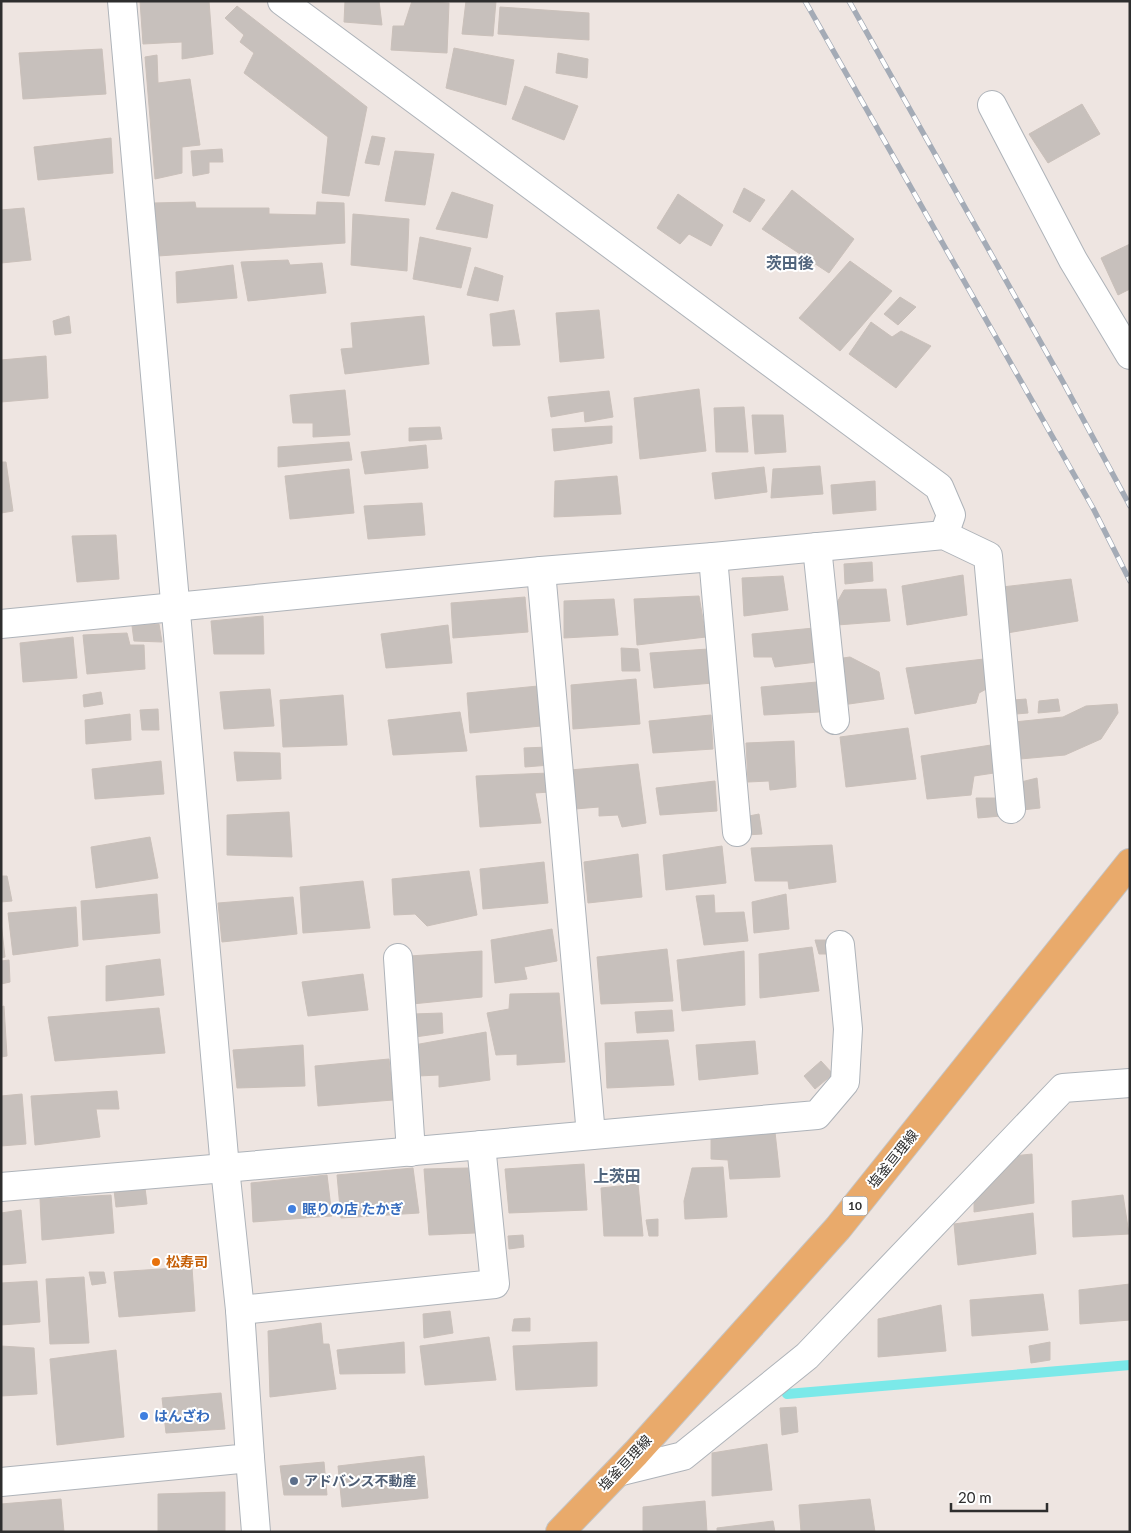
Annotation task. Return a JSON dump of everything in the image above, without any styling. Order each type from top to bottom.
[{"type":"main road","name":"塩釜亘理線","points":[[560,1532],[618,1472],[838,1228],[1130,863]]},
{"type":"street","points":[[122,1],[225,1168],[240,1310],[256,1532]]},
{"type":"street","points":[[282,1],[938,487],[951,515],[944,535]]},
{"type":"street","points":[[992,105],[1074,260],[1130,355]]},
{"type":"street","points":[[1,624],[541,571],[944,535],[988,556],[1011,809]]},
{"type":"street","points":[[818,547],[835,720]]},
{"type":"street","points":[[713,557],[737,832]]},
{"type":"street","points":[[541,571],[590,1135]]},
{"type":"street","points":[[1,1187],[817,1115],[845,1082],[848,1029],[840,945]]},
{"type":"street","points":[[398,958],[412,1152]]},
{"type":"street","points":[[618,1472],[683,1456],[807,1356],[1062,1088],[1130,1083]]},
{"type":"street","points":[[240,1310],[495,1284],[481,1146]]},
{"type":"street","points":[[1,1482],[250,1458]]},
{"type":"building","points":[[140,1],[209,1],[213,54],[182,59],[182,42],[143,44]]},
{"type":"building","points":[[345,1],[379,1],[382,25],[344,22]]},
{"type":"building","points":[[412,1],[449,3],[447,53],[391,50],[393,26],[404,26]]},
{"type":"building","points":[[466,1],[496,1],[493,36],[462,34]]},
{"type":"building","points":[[237,6],[367,107],[349,196],[322,193],[328,137],[244,73],[254,53],[240,42],[244,35],[225,18]]},
{"type":"building","points":[[500,7],[589,13],[589,40],[498,34]]},
{"type":"building","points":[[454,48],[514,60],[506,105],[446,88]]},
{"type":"building","points":[[102,49],[106,94],[23,99],[19,53]]},
{"type":"building","points":[[558,53],[588,59],[587,78],[556,73]]},
{"type":"building","points":[[157,55],[158,83],[190,79],[200,145],[182,147],[182,173],[155,179],[145,57]]},
{"type":"building","points":[[525,86],[578,106],[564,140],[512,119]]},
{"type":"building","points":[[1082,104],[1100,134],[1048,163],[1029,134]]},
{"type":"building","points":[[372,136],[385,138],[379,165],[365,163]]},
{"type":"building","points":[[111,138],[113,173],[38,180],[34,147]]},
{"type":"building","points":[[222,149],[223,162],[209,162],[209,173],[193,176],[191,151]]},
{"type":"building","points":[[395,151],[434,154],[425,205],[385,201]]},
{"type":"building","points":[[744,188],[765,200],[750,222],[733,212]]},
{"type":"building","points":[[792,190],[854,239],[829,273],[762,229]]},
{"type":"building","points":[[452,192],[493,205],[487,238],[436,229]]},
{"type":"building","points":[[678,194],[723,225],[711,246],[689,234],[680,244],[657,228]]},
{"type":"building","points":[[195,202],[196,208],[269,208],[269,214],[316,215],[317,202],[344,203],[345,243],[158,256],[153,203]]},
{"type":"building","points":[[24,208],[31,260],[1,263],[1,210]]},
{"type":"building","points":[[353,214],[409,219],[407,271],[351,265]]},
{"type":"building","points":[[420,237],[471,248],[461,288],[413,279]]},
{"type":"building","points":[[1130,244],[1130,289],[1118,295],[1101,258]]},
{"type":"building","points":[[288,260],[290,265],[322,263],[326,293],[248,301],[241,262]]},
{"type":"building","points":[[850,261],[892,291],[840,351],[799,318]]},
{"type":"building","points":[[233,265],[237,298],[177,303],[176,272]]},
{"type":"building","points":[[475,267],[503,276],[498,301],[467,295]]},
{"type":"building","points":[[900,297],[916,307],[898,325],[884,314]]},
{"type":"building","points":[[514,310],[520,345],[493,346],[490,314]]},
{"type":"building","points":[[599,310],[604,358],[560,362],[556,313]]},
{"type":"building","points":[[69,316],[71,333],[55,335],[53,321]]},
{"type":"building","points":[[424,316],[429,364],[345,374],[341,349],[353,348],[351,323]]},
{"type":"building","points":[[871,322],[892,337],[901,331],[931,346],[896,388],[849,354]]},
{"type":"building","points":[[46,356],[48,398],[1,402],[1,360]]},
{"type":"building","points":[[699,389],[706,451],[640,459],[634,398]]},
{"type":"building","points":[[345,390],[350,435],[313,437],[313,423],[293,423],[290,395]]},
{"type":"building","points":[[609,391],[613,417],[585,422],[584,411],[551,417],[548,397]]},
{"type":"building","points":[[744,407],[748,452],[716,452],[714,408]]},
{"type":"building","points":[[752,415],[783,415],[786,452],[755,454]]},
{"type":"building","points":[[612,426],[612,443],[554,451],[552,429]]},
{"type":"building","points":[[440,427],[442,439],[409,441],[409,428]]},
{"type":"building","points":[[349,442],[352,460],[278,467],[278,447]]},
{"type":"building","points":[[426,445],[428,468],[365,474],[361,452]]},
{"type":"building","points":[[1,462],[6,462],[13,511],[1,513]]},
{"type":"building","points":[[820,466],[823,494],[771,498],[773,469]]},
{"type":"building","points":[[764,467],[767,492],[715,499],[712,473]]},
{"type":"building","points":[[349,469],[354,513],[290,519],[285,476]]},
{"type":"building","points":[[617,476],[621,514],[554,517],[555,481]]},
{"type":"building","points":[[875,481],[876,510],[833,514],[831,485]]},
{"type":"building","points":[[422,503],[425,535],[368,539],[364,506]]},
{"type":"building","points":[[116,535],[119,579],[77,582],[72,536]]},
{"type":"building","points":[[872,562],[873,581],[845,584],[844,564]]},
{"type":"building","points":[[963,575],[967,615],[907,625],[902,586]]},
{"type":"building","points":[[783,576],[788,610],[744,616],[742,578]]},
{"type":"building","points":[[1071,579],[1078,621],[1007,633],[1002,587]]},
{"type":"building","points":[[886,589],[890,621],[837,625],[835,606],[844,590]]},
{"type":"building","points":[[699,596],[706,637],[637,645],[634,599]]},
{"type":"building","points":[[525,597],[528,632],[453,638],[451,603]]},
{"type":"building","points":[[614,599],[618,635],[564,638],[564,601]]},
{"type":"building","points":[[263,616],[264,654],[214,654],[211,621]]},
{"type":"building","points":[[159,624],[162,642],[134,641],[132,626]]},
{"type":"building","points":[[448,625],[452,663],[386,668],[381,634]]},
{"type":"building","points":[[814,628],[817,662],[775,667],[772,657],[754,657],[752,634]]},
{"type":"building","points":[[127,633],[130,645],[144,645],[145,669],[87,674],[83,635]]},
{"type":"building","points":[[73,637],[77,678],[23,682],[20,643]]},
{"type":"building","points":[[621,648],[638,649],[640,671],[622,671]]},
{"type":"building","points":[[708,649],[713,683],[654,688],[650,653]]},
{"type":"building","points":[[850,657],[879,672],[884,699],[842,705],[836,659]]},
{"type":"building","points":[[984,659],[990,687],[979,693],[976,703],[915,714],[906,668]]},
{"type":"building","points":[[636,679],[640,724],[573,729],[571,685]]},
{"type":"building","points":[[817,682],[819,712],[764,715],[761,687]]},
{"type":"building","points":[[538,686],[541,726],[470,733],[467,693]]},
{"type":"building","points":[[270,689],[274,726],[224,729],[220,692]]},
{"type":"building","points":[[101,692],[103,704],[84,707],[83,695]]},
{"type":"building","points":[[343,695],[347,745],[283,747],[280,700]]},
{"type":"building","points":[[1026,699],[1028,713],[1016,714],[1013,700]]},
{"type":"building","points":[[1058,699],[1060,711],[1038,713],[1039,701]]},
{"type":"building","points":[[1117,704],[1118,713],[1101,739],[1065,755],[1020,759],[1014,722],[1063,717],[1086,706]]},
{"type":"building","points":[[158,709],[159,730],[142,730],[140,710]]},
{"type":"building","points":[[460,712],[467,751],[393,755],[388,720]]},
{"type":"building","points":[[130,714],[131,740],[86,744],[85,720]]},
{"type":"building","points":[[711,715],[713,749],[653,753],[649,721]]},
{"type":"building","points":[[908,728],[916,779],[846,787],[840,737]]},
{"type":"building","points":[[794,741],[796,787],[770,790],[769,781],[748,782],[746,743]]},
{"type":"building","points":[[991,745],[994,773],[974,776],[971,795],[927,799],[921,756]]},
{"type":"building","points":[[548,747],[550,765],[525,767],[524,748]]},
{"type":"building","points":[[234,752],[280,753],[281,779],[237,781]]},
{"type":"building","points":[[161,761],[164,794],[95,799],[92,769]]},
{"type":"building","points":[[638,764],[646,823],[622,827],[618,815],[599,816],[599,807],[575,809],[570,770]]},
{"type":"building","points":[[549,773],[550,792],[535,793],[541,823],[480,827],[476,776]]},
{"type":"building","points":[[1037,778],[1040,808],[1022,810],[1021,782]]},
{"type":"building","points":[[715,781],[717,811],[660,815],[656,788]]},
{"type":"building","points":[[976,798],[998,798],[1001,816],[978,818]]},
{"type":"building","points":[[289,812],[292,857],[227,855],[227,815]]},
{"type":"building","points":[[759,814],[762,834],[746,835],[744,817]]},
{"type":"building","points":[[150,837],[158,878],[96,888],[91,847]]},
{"type":"building","points":[[832,845],[836,882],[789,889],[788,881],[755,881],[751,848]]},
{"type":"building","points":[[722,846],[726,883],[666,890],[663,855]]},
{"type":"building","points":[[638,854],[642,897],[588,903],[584,862]]},
{"type":"building","points":[[544,862],[548,903],[483,909],[480,869]]},
{"type":"building","points":[[469,871],[477,915],[427,926],[415,914],[394,915],[392,879]]},
{"type":"building","points":[[1,876],[7,876],[12,901],[1,902]]},
{"type":"building","points":[[363,881],[370,928],[303,933],[300,887]]},
{"type":"building","points":[[157,894],[160,933],[83,940],[81,901]]},
{"type":"building","points":[[786,894],[789,929],[754,933],[752,902]]},
{"type":"building","points":[[714,895],[715,913],[744,912],[748,941],[704,945],[696,896]]},
{"type":"building","points":[[293,897],[297,934],[222,942],[218,903]]},
{"type":"building","points":[[76,907],[78,946],[13,955],[8,913]]},
{"type":"building","points":[[1,922],[5,957],[1,958]]},
{"type":"building","points":[[552,929],[557,961],[524,967],[527,979],[495,983],[491,940]]},
{"type":"building","points":[[815,940],[831,940],[832,954],[819,954]]},
{"type":"building","points":[[812,947],[819,991],[760,998],[759,954]]},
{"type":"building","points":[[667,949],[673,1001],[601,1004],[597,957]]},
{"type":"building","points":[[482,951],[482,997],[412,1004],[410,956]]},
{"type":"building","points":[[744,951],[745,1005],[682,1011],[677,960]]},
{"type":"building","points":[[160,959],[164,995],[106,1001],[106,966]]},
{"type":"building","points":[[9,960],[10,982],[1,984],[1,961]]},
{"type":"building","points":[[363,974],[368,1010],[308,1016],[302,982]]},
{"type":"building","points":[[559,993],[565,1062],[517,1065],[517,1054],[496,1055],[487,1013],[509,1009],[510,994]]},
{"type":"building","points":[[4,1006],[7,1056],[1,1057],[1,1007]]},
{"type":"building","points":[[159,1008],[165,1053],[55,1061],[48,1017]]},
{"type":"building","points":[[672,1010],[674,1031],[637,1033],[635,1012]]},
{"type":"building","points":[[442,1013],[443,1033],[415,1037],[413,1014]]},
{"type":"building","points":[[486,1032],[490,1080],[439,1087],[439,1075],[418,1076],[414,1045]]},
{"type":"building","points":[[668,1040],[674,1085],[607,1088],[605,1043]]},
{"type":"building","points":[[755,1041],[758,1074],[699,1080],[696,1045]]},
{"type":"building","points":[[303,1045],[305,1086],[237,1088],[233,1050]]},
{"type":"building","points":[[389,1059],[393,1100],[318,1106],[315,1066]]},
{"type":"building","points":[[821,1061],[833,1074],[815,1089],[804,1076]]},
{"type":"building","points":[[117,1091],[119,1109],[96,1109],[100,1137],[35,1145],[31,1096]]},
{"type":"building","points":[[22,1094],[26,1144],[1,1146],[1,1096]]},
{"type":"building","points":[[775,1132],[780,1177],[730,1179],[728,1160],[711,1159],[711,1135]]},
{"type":"building","points":[[1032,1154],[1034,1203],[974,1212],[974,1201],[1013,1156]]},
{"type":"building","points":[[584,1164],[587,1210],[509,1213],[505,1169]]},
{"type":"building","points":[[723,1167],[727,1217],[685,1219],[684,1201],[692,1168]]},
{"type":"building","points":[[413,1168],[419,1213],[341,1218],[337,1175]]},
{"type":"building","points":[[468,1168],[475,1233],[429,1235],[424,1169]]},
{"type":"building","points":[[327,1175],[332,1216],[253,1222],[251,1183]]},
{"type":"building","points":[[638,1184],[643,1236],[604,1236],[601,1188]]},
{"type":"building","points":[[145,1188],[147,1204],[116,1207],[114,1190]]},
{"type":"building","points":[[111,1195],[114,1233],[42,1240],[40,1199]]},
{"type":"building","points":[[1123,1195],[1129,1234],[1073,1237],[1072,1201]]},
{"type":"building","points":[[21,1210],[26,1263],[1,1265],[1,1213]]},
{"type":"building","points":[[1033,1213],[1036,1254],[958,1265],[954,1224]]},
{"type":"building","points":[[658,1219],[658,1236],[649,1236],[646,1220]]},
{"type":"building","points":[[523,1235],[524,1247],[509,1249],[508,1236]]},
{"type":"building","points":[[192,1267],[195,1311],[119,1317],[114,1272]]},
{"type":"building","points":[[89,1272],[104,1272],[106,1283],[92,1285]]},
{"type":"building","points":[[84,1277],[89,1343],[50,1344],[46,1279]]},
{"type":"building","points":[[37,1281],[40,1322],[1,1325],[1,1283]]},
{"type":"building","points":[[1130,1284],[1130,1320],[1080,1324],[1079,1290]]},
{"type":"building","points":[[1043,1294],[1048,1330],[972,1336],[970,1300]]},
{"type":"building","points":[[941,1305],[946,1351],[878,1357],[878,1319]]},
{"type":"building","points":[[450,1311],[453,1333],[424,1338],[423,1314]]},
{"type":"building","points":[[530,1318],[530,1331],[512,1331],[514,1319]]},
{"type":"building","points":[[321,1323],[323,1344],[329,1344],[336,1389],[270,1397],[268,1331]]},
{"type":"building","points":[[489,1337],[496,1380],[425,1385],[420,1346]]},
{"type":"building","points":[[404,1342],[405,1373],[340,1374],[337,1350]]},
{"type":"building","points":[[597,1342],[597,1386],[516,1390],[513,1346]]},
{"type":"building","points":[[1050,1342],[1050,1360],[1031,1363],[1029,1346]]},
{"type":"building","points":[[1,1346],[34,1348],[37,1394],[1,1396]]},
{"type":"building","points":[[116,1350],[124,1437],[57,1445],[50,1359]]},
{"type":"building","points":[[221,1393],[225,1429],[166,1433],[162,1398]]},
{"type":"building","points":[[796,1407],[798,1432],[782,1435],[780,1408]]},
{"type":"building","points":[[767,1444],[772,1490],[712,1496],[712,1453]]},
{"type":"building","points":[[424,1456],[428,1498],[342,1507],[338,1466]]},
{"type":"building","points":[[324,1462],[327,1495],[284,1495],[280,1466]]},
{"type":"building","points":[[225,1492],[225,1531],[158,1532],[158,1494]]},
{"type":"building","points":[[61,1499],[64,1532],[1,1532],[1,1504]]},
{"type":"building","points":[[870,1499],[875,1532],[801,1532],[799,1505]]},
{"type":"building","points":[[705,1501],[707,1532],[643,1532],[643,1507]]},
{"type":"building","points":[[773,1521],[775,1532],[717,1532],[717,1528]]},
{"type":"waterway","points":[[787,1394],[1130,1365]]},
{"type":"railway","points":[[805,1],[1093,508],[1130,581]]},
{"type":"railway","points":[[849,1],[1063,382],[1130,506]]},
{"type":"place","name":"眠りの店 たかぎ","points":[[292,1209]]},
{"type":"place","name":"松寿司","points":[[156,1262]]},
{"type":"place","name":"はんざわ","points":[[144,1416]]},
{"type":"place","name":"アドバンス不動産","points":[[294,1481]]},
{"type":"district","name":"茨田後","points":[[790,263]]},
{"type":"district","name":"上茨田","points":[[617,1176]]}]
